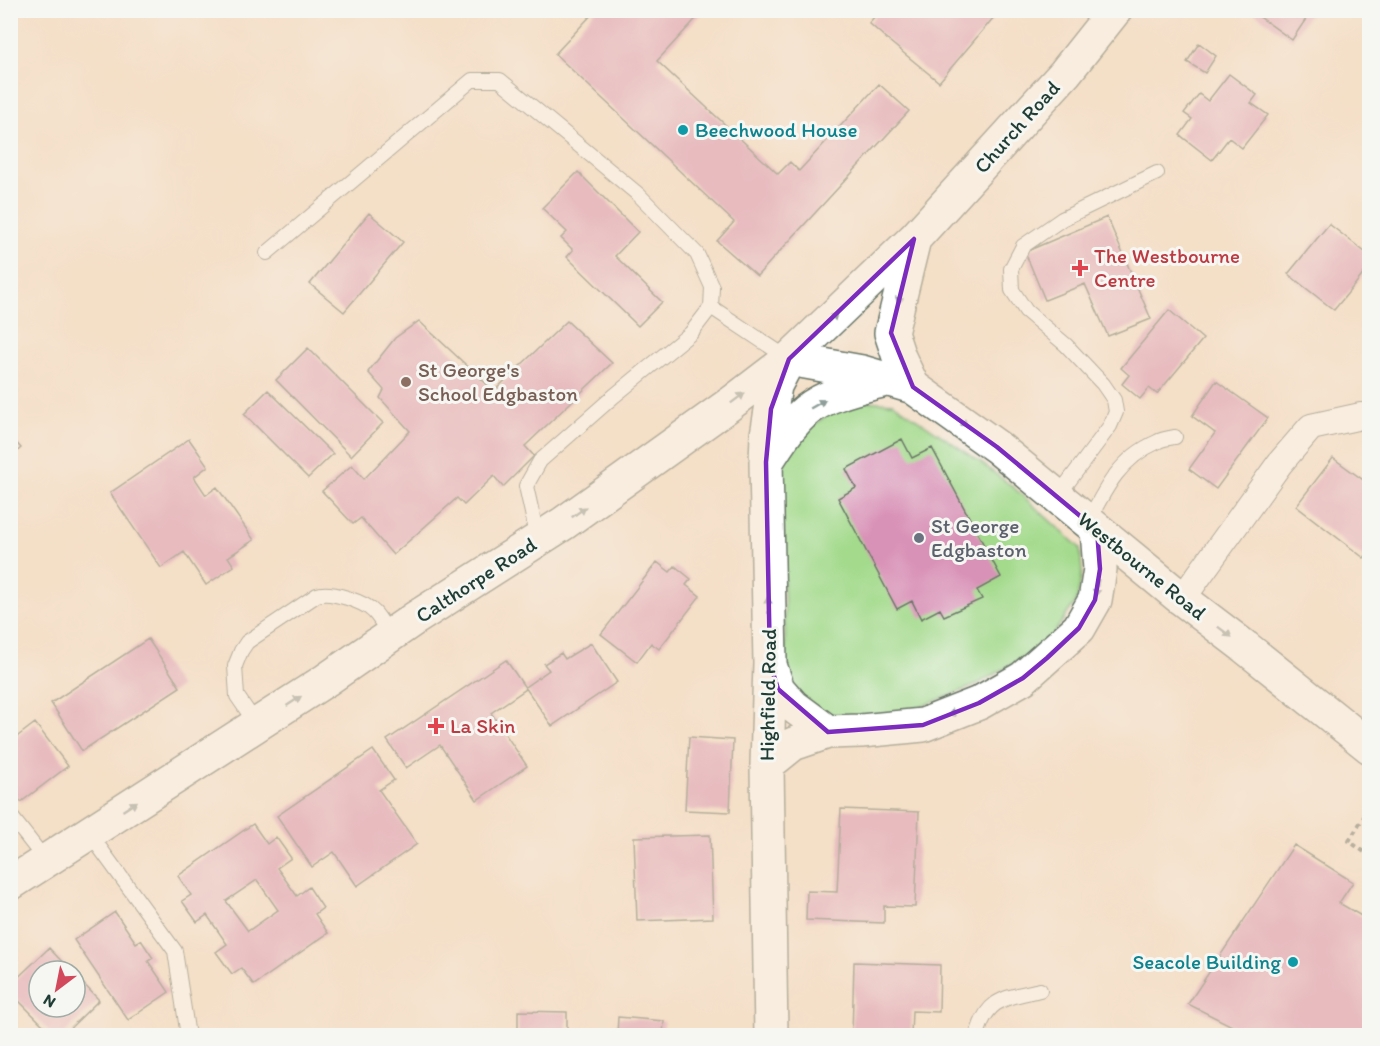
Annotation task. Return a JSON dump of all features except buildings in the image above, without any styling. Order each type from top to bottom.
[{"type":"main road","name":"Church Road","points":[[914,239],[1065,73],[1115,10]]},
{"type":"main road","name":"Calthorpe Road","points":[[10,884],[564,523],[789,359],[914,239]]},
{"type":"main road","points":[[899,383],[898,357],[891,333],[914,239]]},
{"type":"main road","points":[[789,359],[862,372],[899,383]]},
{"type":"main road","name":"Highfield Road","points":[[771,1035],[767,765],[770,663],[766,462],[768,426],[775,386],[789,359]]},
{"type":"main road","points":[[766,462],[789,428],[808,409],[849,390],[899,383]]},
{"type":"main road","name":"Westbourne Road","points":[[899,383],[997,447],[1182,599],[1370,747]]},
{"type":"main road","points":[[767,765],[794,744],[828,732],[924,725],[979,703],[1023,678],[1079,628],[1095,600],[1100,569],[1093,526]]},
{"type":"main road","points":[[770,663],[778,689],[793,706],[828,732]]},
{"type":"street","points":[[1182,599],[1280,464],[1311,427],[1361,416],[1370,418]]},
{"type":"lane","points":[[267,253],[472,80],[500,80],[639,195],[697,254],[712,288],[711,307],[691,333],[540,461],[526,486],[538,540]]},
{"type":"lane","points":[[1057,497],[1110,426],[1116,412],[1114,400],[1103,384],[1066,345],[1026,311],[1012,290],[1011,269],[1023,246],[1062,219],[1157,173]]},
{"type":"lane","points":[[711,307],[789,359]]},
{"type":"lane","points":[[1093,526],[1115,474],[1138,453],[1157,442],[1175,437]]},
{"type":"lane","points":[[257,724],[237,696],[235,666],[241,651],[247,642],[317,595],[328,592],[367,607],[374,611],[390,636]]},
{"type":"lane","points":[[10,815],[46,861]]},
{"type":"lane","points":[[89,833],[175,951],[188,1035]]},
{"type":"lane","points":[[977,1035],[990,1007],[1003,999],[1040,990]]},
{"type":"path","points":[[1370,807],[1349,841],[1370,856]]},
{"type":"highlighted area","points":[[914,239],[891,333],[913,387],[997,447],[1097,530],[1100,569],[1095,600],[1079,628],[1047,658],[1023,678],[979,703],[923,725],[828,732],[778,689],[770,663],[766,462],[771,409],[789,359]]},
{"type":"green space","points":[[863,401],[893,403],[1013,487],[1080,548],[1082,573],[1077,600],[1053,634],[1023,658],[974,686],[917,708],[873,719],[822,718],[786,683],[782,471],[792,442],[827,415]]},
{"type":"place","name":"Beechwood House","points":[[683,130]]},
{"type":"place","name":"The Westbourne Centre","points":[[1080,268]]},
{"type":"place","name":"St George's School Edgbaston","points":[[406,382]]},
{"type":"place","name":"St George Edgbaston","points":[[919,538]]},
{"type":"place","name":"La Skin","points":[[436,726]]},
{"type":"place","name":"Seacole Building","points":[[1293,962]]}]
